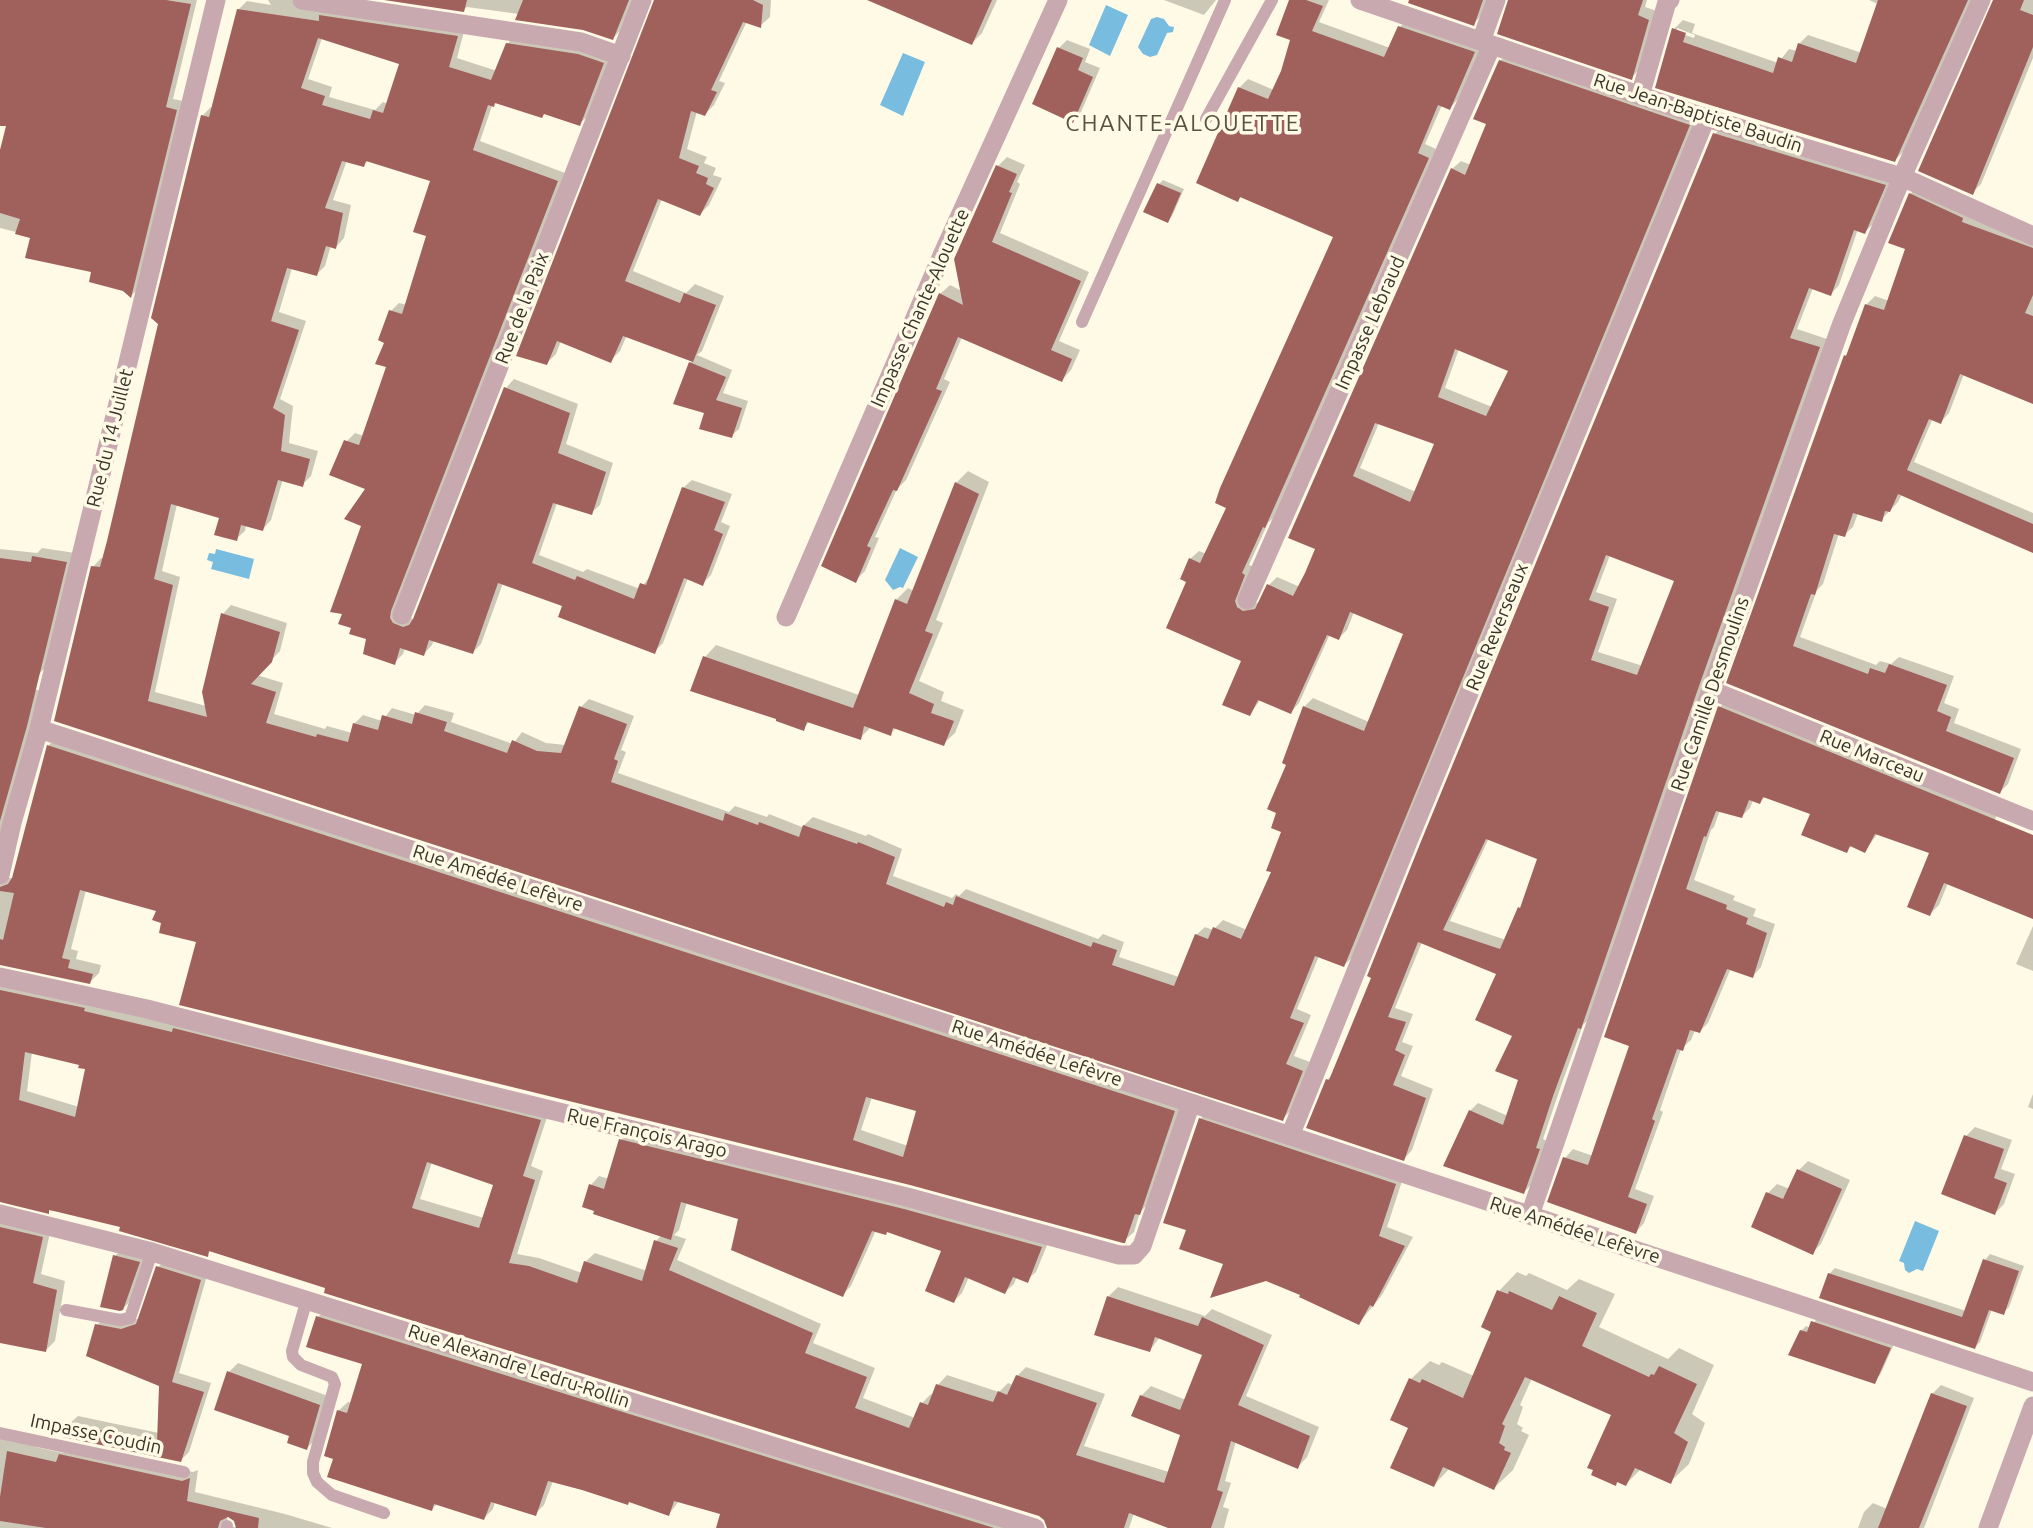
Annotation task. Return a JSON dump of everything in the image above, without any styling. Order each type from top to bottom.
[{"type":"street","name":"Rue du 14 Juillet","points":[[0,875],[6,822],[39,729],[216,0]]},
{"type":"street","points":[[302,0],[581,42],[621,56]]},
{"type":"street","name":"Rue de la Paix","points":[[402,615],[642,0]]},
{"type":"street","name":"Impasse Chante-Alouette","points":[[786,617],[943,253],[1058,0]]},
{"type":"street","name":"Rue Jean-Baptiste Baudin","points":[[1360,0],[1706,118],[1902,177],[2033,236]]},
{"type":"street","name":"Impasse Lebraud","points":[[1247,600],[1486,43],[1496,0]]},
{"type":"street","points":[[1640,96],[1667,2],[1670,0]]},
{"type":"street","name":"Rue Camille Desmoulins","points":[[1530,1215],[1711,690],[1842,323],[1902,177],[1980,0]]},
{"type":"street","name":"Rue Reverseaux","points":[[1290,1136],[1411,834],[1706,118]]},
{"type":"street","name":"Rue Marceau","points":[[1711,690],[2033,821]]},
{"type":"street","name":"Rue Amédée Lefèvre","points":[[39,729],[1191,1103],[2033,1382]]},
{"type":"street","name":"Rue François Arago","points":[[0,977],[147,1009],[907,1196],[1119,1255],[1134,1255],[1142,1246],[1191,1103]]},
{"type":"street","name":"Rue Alexandre Ledru-Rollin","points":[[0,1214],[152,1252],[307,1299],[1035,1528]]},
{"type":"street","points":[[1988,1528],[2033,1406]]},
{"type":"lane","points":[[1082,322],[1225,0]]},
{"type":"lane","points":[[1206,119],[1272,0]]},
{"type":"lane","points":[[66,1310],[120,1320],[131,1318],[152,1252]]},
{"type":"lane","points":[[307,1299],[292,1357],[301,1365],[332,1377],[335,1384],[313,1462],[313,1472],[317,1482],[332,1495],[384,1513]]},
{"type":"lane","name":"Impasse Coudin","points":[[0,1433],[184,1472]]},
{"type":"water","points":[[1106,5],[1128,15],[1110,56],[1089,45]]},
{"type":"water","points":[[1157,17],[1174,27],[1173,32],[1167,33],[1157,55],[1150,57],[1143,54],[1138,47],[1151,19]]},
{"type":"water","points":[[903,53],[925,62],[903,116],[880,105]]},
{"type":"water","points":[[900,548],[918,557],[903,588],[893,590],[885,580]]},
{"type":"water","points":[[216,549],[254,559],[249,579],[211,569],[213,562],[207,560],[209,553],[215,554]]},
{"type":"water","points":[[1915,1221],[1939,1231],[1923,1271],[1917,1269],[1909,1273],[1905,1270],[1904,1263],[1899,1261]]},
{"type":"building","points":[[0,0],[166,0],[191,4],[166,107],[177,110],[131,298],[123,291],[89,282],[91,272],[25,258],[30,238],[15,234],[20,219],[0,213],[0,150],[6,126],[0,126]]},
{"type":"building","points":[[384,0],[467,0],[464,12]]},
{"type":"building","points":[[523,0],[629,0],[613,40],[583,30],[515,20]]},
{"type":"building","points":[[654,0],[753,0],[763,5],[761,28],[743,22],[711,90],[717,92],[705,116],[691,111],[679,158],[699,166],[696,173],[708,178],[706,184],[714,188],[700,216],[658,199],[625,281],[680,303],[684,293],[716,305],[693,362],[623,336],[611,363],[557,341],[547,365],[516,356]]},
{"type":"building","points":[[867,0],[992,0],[972,45]]},
{"type":"building","points":[[1289,0],[1306,0],[1323,6],[1312,31],[1384,57],[1398,26],[1475,52],[1450,110],[1438,105],[1418,153],[1429,158],[1265,528],[1263,527],[1242,573],[1245,575],[1235,601],[1237,607],[1243,611],[1255,609],[1267,584],[1293,596],[1305,573],[1315,549],[1288,538],[1451,168],[1465,175],[1486,124],[1473,119],[1499,60],[1690,125],[1344,967],[1315,956],[1290,1018],[1304,1023],[1286,1064],[1303,1071],[1283,1121],[54,721],[91,566],[100,567],[107,541],[158,324],[151,318],[201,115],[209,117],[237,9],[319,21],[319,15],[458,36],[449,67],[491,80],[506,43],[578,54],[604,63],[580,126],[544,114],[542,118],[495,103],[494,107],[488,105],[473,150],[558,181],[390,618],[393,623],[403,627],[409,625],[413,619],[504,387],[570,413],[558,453],[606,472],[592,515],[553,503],[532,563],[575,580],[577,576],[634,599],[640,583],[646,585],[682,487],[725,502],[714,530],[723,534],[703,586],[684,578],[655,654],[558,617],[562,606],[498,583],[473,654],[429,640],[424,656],[400,648],[395,665],[363,654],[366,639],[349,634],[351,628],[338,624],[342,614],[330,612],[361,526],[344,519],[365,489],[329,475],[344,440],[359,445],[386,367],[375,364],[384,343],[378,340],[389,310],[402,314],[426,236],[413,232],[430,181],[366,161],[364,167],[342,161],[325,208],[343,213],[336,249],[326,246],[317,276],[287,268],[271,321],[299,330],[273,408],[285,415],[281,451],[310,459],[303,487],[278,480],[263,531],[241,525],[237,541],[214,535],[219,518],[171,504],[154,579],[173,585],[148,701],[207,717],[202,692],[221,613],[280,632],[272,662],[251,684],[276,692],[266,723],[316,737],[317,734],[348,742],[353,723],[378,730],[382,715],[412,724],[415,712],[447,722],[444,731],[507,753],[512,740],[537,751],[561,753],[579,706],[627,724],[614,759],[618,761],[611,782],[723,821],[725,813],[799,837],[803,825],[857,844],[858,842],[895,857],[886,884],[944,907],[946,902],[953,905],[956,896],[1091,947],[1093,942],[1117,950],[1112,965],[1174,986],[1195,934],[1208,939],[1213,927],[1241,939],[1271,872],[1266,871],[1281,832],[1271,828],[1276,813],[1267,809],[1286,765],[1282,763],[1303,706],[1364,731],[1403,634],[1350,612],[1339,640],[1327,635],[1291,714],[1258,700],[1250,716],[1222,705],[1241,661],[1166,628],[1186,582],[1180,579],[1189,558],[1200,563],[1226,508],[1215,503],[1220,488],[1333,237],[1240,197],[1238,202],[1196,183],[1238,87],[1268,99],[1281,71],[1290,40],[1276,35]],"holes":[[[318,38],[399,64],[383,113],[373,110],[370,119],[322,105],[325,96],[301,88]],[[1455,349],[1508,371],[1486,416],[1438,397]],[[1375,423],[1434,444],[1410,502],[1353,476]]]},
{"type":"building","points":[[1409,0],[1483,0],[1474,26],[1408,3]]},
{"type":"building","points":[[1508,0],[1643,0],[1638,15],[1649,20],[1632,80],[1497,34]]},
{"type":"building","points":[[1878,0],[1968,0],[1895,162],[1655,88],[1672,28],[1686,33],[1683,42],[1773,73],[1778,57],[1792,62],[1798,43],[1856,63]]},
{"type":"building","points":[[1993,0],[2024,0],[2020,10],[2033,15],[2033,47],[1973,195],[1918,171]]},
{"type":"building","points":[[1057,47],[1083,58],[1078,70],[1093,77],[1073,123],[1032,104]]},
{"type":"building","points":[[1713,133],[1886,185],[1865,234],[1854,230],[1831,296],[1809,288],[1790,338],[1820,347],[1581,1029],[1578,1028],[1553,1096],[1536,1148],[1540,1149],[1524,1194],[1443,1166],[1469,1110],[1503,1125],[1518,1080],[1495,1071],[1512,1036],[1475,1020],[1496,974],[1418,942],[1388,1017],[1406,1022],[1395,1050],[1405,1055],[1393,1085],[1426,1098],[1404,1161],[1306,1128],[1371,978],[1367,976]],"holes":[[[1606,555],[1674,581],[1637,675],[1591,660],[1609,607],[1589,600]],[[1486,839],[1537,859],[1520,908],[1518,907],[1500,949],[1443,930]]]},
{"type":"building","points":[[996,165],[1017,174],[992,242],[1081,281],[1051,350],[1072,359],[1062,382],[958,337],[936,389],[942,391],[897,491],[893,490],[867,546],[871,548],[856,583],[821,566],[939,293],[963,305],[954,259]]},
{"type":"building","points":[[1157,183],[1181,193],[1168,223],[1143,212]]},
{"type":"building","points":[[1909,193],[1963,218],[1962,222],[2033,248],[2033,295],[2025,313],[2033,316],[2033,404],[1960,374],[1941,424],[1929,419],[1907,470],[2033,524],[2033,553],[1898,494],[1890,512],[1885,511],[1882,522],[1853,513],[1845,537],[1834,534],[1815,595],[1811,594],[1793,646],[1868,674],[1870,668],[1885,673],[1889,664],[1947,685],[1937,711],[1951,717],[1946,731],[2014,758],[2000,794],[1726,683],[1844,355],[1846,356],[1865,304],[1884,310],[1905,249],[1888,243]]},
{"type":"building","points":[[689,362],[726,377],[716,400],[742,408],[732,438],[699,429],[704,413],[673,404]]},
{"type":"building","points":[[955,482],[979,494],[925,631],[933,634],[909,693],[934,704],[931,713],[954,721],[944,746],[893,728],[891,736],[864,726],[861,740],[807,722],[804,731],[690,691],[703,656],[853,708],[895,599],[907,604]]},
{"type":"building","points":[[32,556],[67,562],[27,726],[0,821],[0,558],[31,562]]},
{"type":"building","points":[[1718,706],[2033,835],[2033,919],[1944,883],[1930,916],[1907,907],[1929,853],[1875,834],[1865,853],[1850,846],[1847,853],[1801,835],[1810,814],[1763,797],[1760,804],[1749,800],[1742,818],[1716,811],[1706,837],[1704,836],[1686,889],[1727,905],[1726,909],[1748,918],[1746,924],[1767,933],[1753,978],[1727,969],[1700,1033],[1690,1030],[1683,1051],[1677,1049],[1628,1197],[1647,1204],[1636,1234],[1547,1202],[1563,1157],[1588,1165],[1629,1046],[1604,1037]]},
{"type":"building","points":[[47,745],[1175,1111],[1140,1215],[1135,1214],[1123,1243],[910,1185],[179,1005],[196,942],[159,933],[161,923],[152,920],[156,911],[80,890],[62,958],[70,960],[68,968],[93,974],[90,984],[0,965],[0,939],[3,940],[14,893],[0,891],[0,887],[8,884],[12,878]],"holes":[[[866,1097],[916,1111],[903,1157],[853,1140]]]},
{"type":"building","points":[[0,990],[85,1008],[84,1011],[172,1032],[173,1028],[541,1120],[523,1176],[535,1180],[509,1263],[529,1266],[577,1283],[584,1261],[642,1281],[654,1240],[678,1248],[669,1270],[813,1333],[805,1353],[867,1377],[855,1408],[909,1428],[920,1402],[928,1405],[936,1384],[993,1402],[998,1391],[1007,1395],[1016,1375],[1097,1403],[1076,1455],[1164,1483],[1180,1435],[1131,1416],[1140,1395],[1180,1410],[1202,1355],[1155,1337],[1150,1352],[1094,1335],[1107,1296],[1198,1326],[1202,1317],[1264,1345],[1238,1405],[1310,1436],[1298,1469],[1231,1441],[1217,1490],[1223,1492],[1211,1528],[1168,1528],[1129,1513],[1124,1528],[1047,1528],[1039,1516],[324,1293],[325,1288],[209,1251],[208,1257],[119,1231],[120,1227],[49,1210],[49,1214],[0,1202]],"holes":[[[25,1052],[79,1065],[78,1068],[85,1069],[75,1117],[19,1100]],[[427,1162],[493,1185],[479,1228],[412,1208]]]},
{"type":"building","points":[[1199,1118],[1396,1184],[1379,1236],[1405,1246],[1373,1307],[1370,1305],[1359,1325],[1266,1281],[1210,1298],[1223,1264],[1179,1249],[1186,1230],[1163,1223]]},
{"type":"building","points":[[1964,1135],[2004,1149],[1994,1178],[2007,1183],[1995,1215],[1941,1194]]},
{"type":"building","points":[[619,1139],[904,1209],[1042,1247],[1028,1283],[1013,1277],[1005,1294],[965,1277],[954,1303],[925,1291],[941,1251],[887,1232],[886,1235],[872,1231],[843,1297],[731,1250],[738,1219],[681,1202],[671,1240],[593,1214],[594,1211],[582,1207],[589,1184],[604,1189]]},
{"type":"building","points":[[1797,1169],[1842,1189],[1813,1255],[1751,1227],[1766,1192],[1783,1199]]},
{"type":"building","points":[[0,1227],[43,1237],[33,1283],[57,1290],[46,1352],[0,1343]]},
{"type":"building","points":[[113,1255],[140,1262],[123,1310],[120,1311],[100,1307]]},
{"type":"building","points":[[1983,1259],[2019,1271],[2004,1315],[1989,1310],[1975,1349],[1819,1298],[1828,1273],[1962,1317]]},
{"type":"building","points":[[156,1266],[201,1280],[172,1382],[204,1392],[181,1462],[63,1437],[67,1423],[157,1442],[159,1386],[86,1356],[95,1324],[121,1329],[136,1324]]},
{"type":"building","points":[[1497,1290],[1508,1294],[1509,1291],[1552,1310],[1559,1296],[1597,1313],[1582,1346],[1649,1377],[1654,1375],[1659,1366],[1697,1384],[1674,1433],[1688,1442],[1671,1484],[1635,1468],[1626,1486],[1617,1482],[1616,1486],[1591,1475],[1593,1470],[1587,1468],[1611,1415],[1525,1377],[1502,1424],[1505,1426],[1499,1443],[1505,1447],[1504,1450],[1511,1453],[1494,1490],[1443,1467],[1434,1487],[1390,1468],[1408,1428],[1390,1420],[1409,1378],[1420,1383],[1422,1379],[1463,1398],[1491,1332],[1481,1327]]},
{"type":"building","points":[[316,1316],[994,1528],[716,1528],[720,1514],[674,1501],[669,1516],[629,1502],[628,1505],[548,1481],[536,1516],[491,1502],[484,1520],[434,1504],[432,1511],[327,1477],[333,1459],[324,1456],[337,1410],[347,1413],[362,1364],[306,1347]]},
{"type":"building","points":[[1811,1321],[1891,1348],[1875,1384],[1788,1355],[1800,1330],[1807,1332]]},
{"type":"building","points":[[227,1371],[320,1405],[307,1450],[287,1443],[289,1436],[214,1410]]},
{"type":"building","points":[[1931,1393],[1967,1406],[1952,1445],[1919,1528],[1878,1528]]},
{"type":"building","points":[[7,1451],[56,1462],[59,1454],[182,1481],[190,1478],[187,1501],[259,1518],[258,1528],[236,1528],[234,1521],[228,1517],[220,1521],[218,1528],[46,1528],[0,1521],[0,1497]]},
{"type":"district","name":"CHANTE-ALOUETTE","points":[[1183,123]]}]
